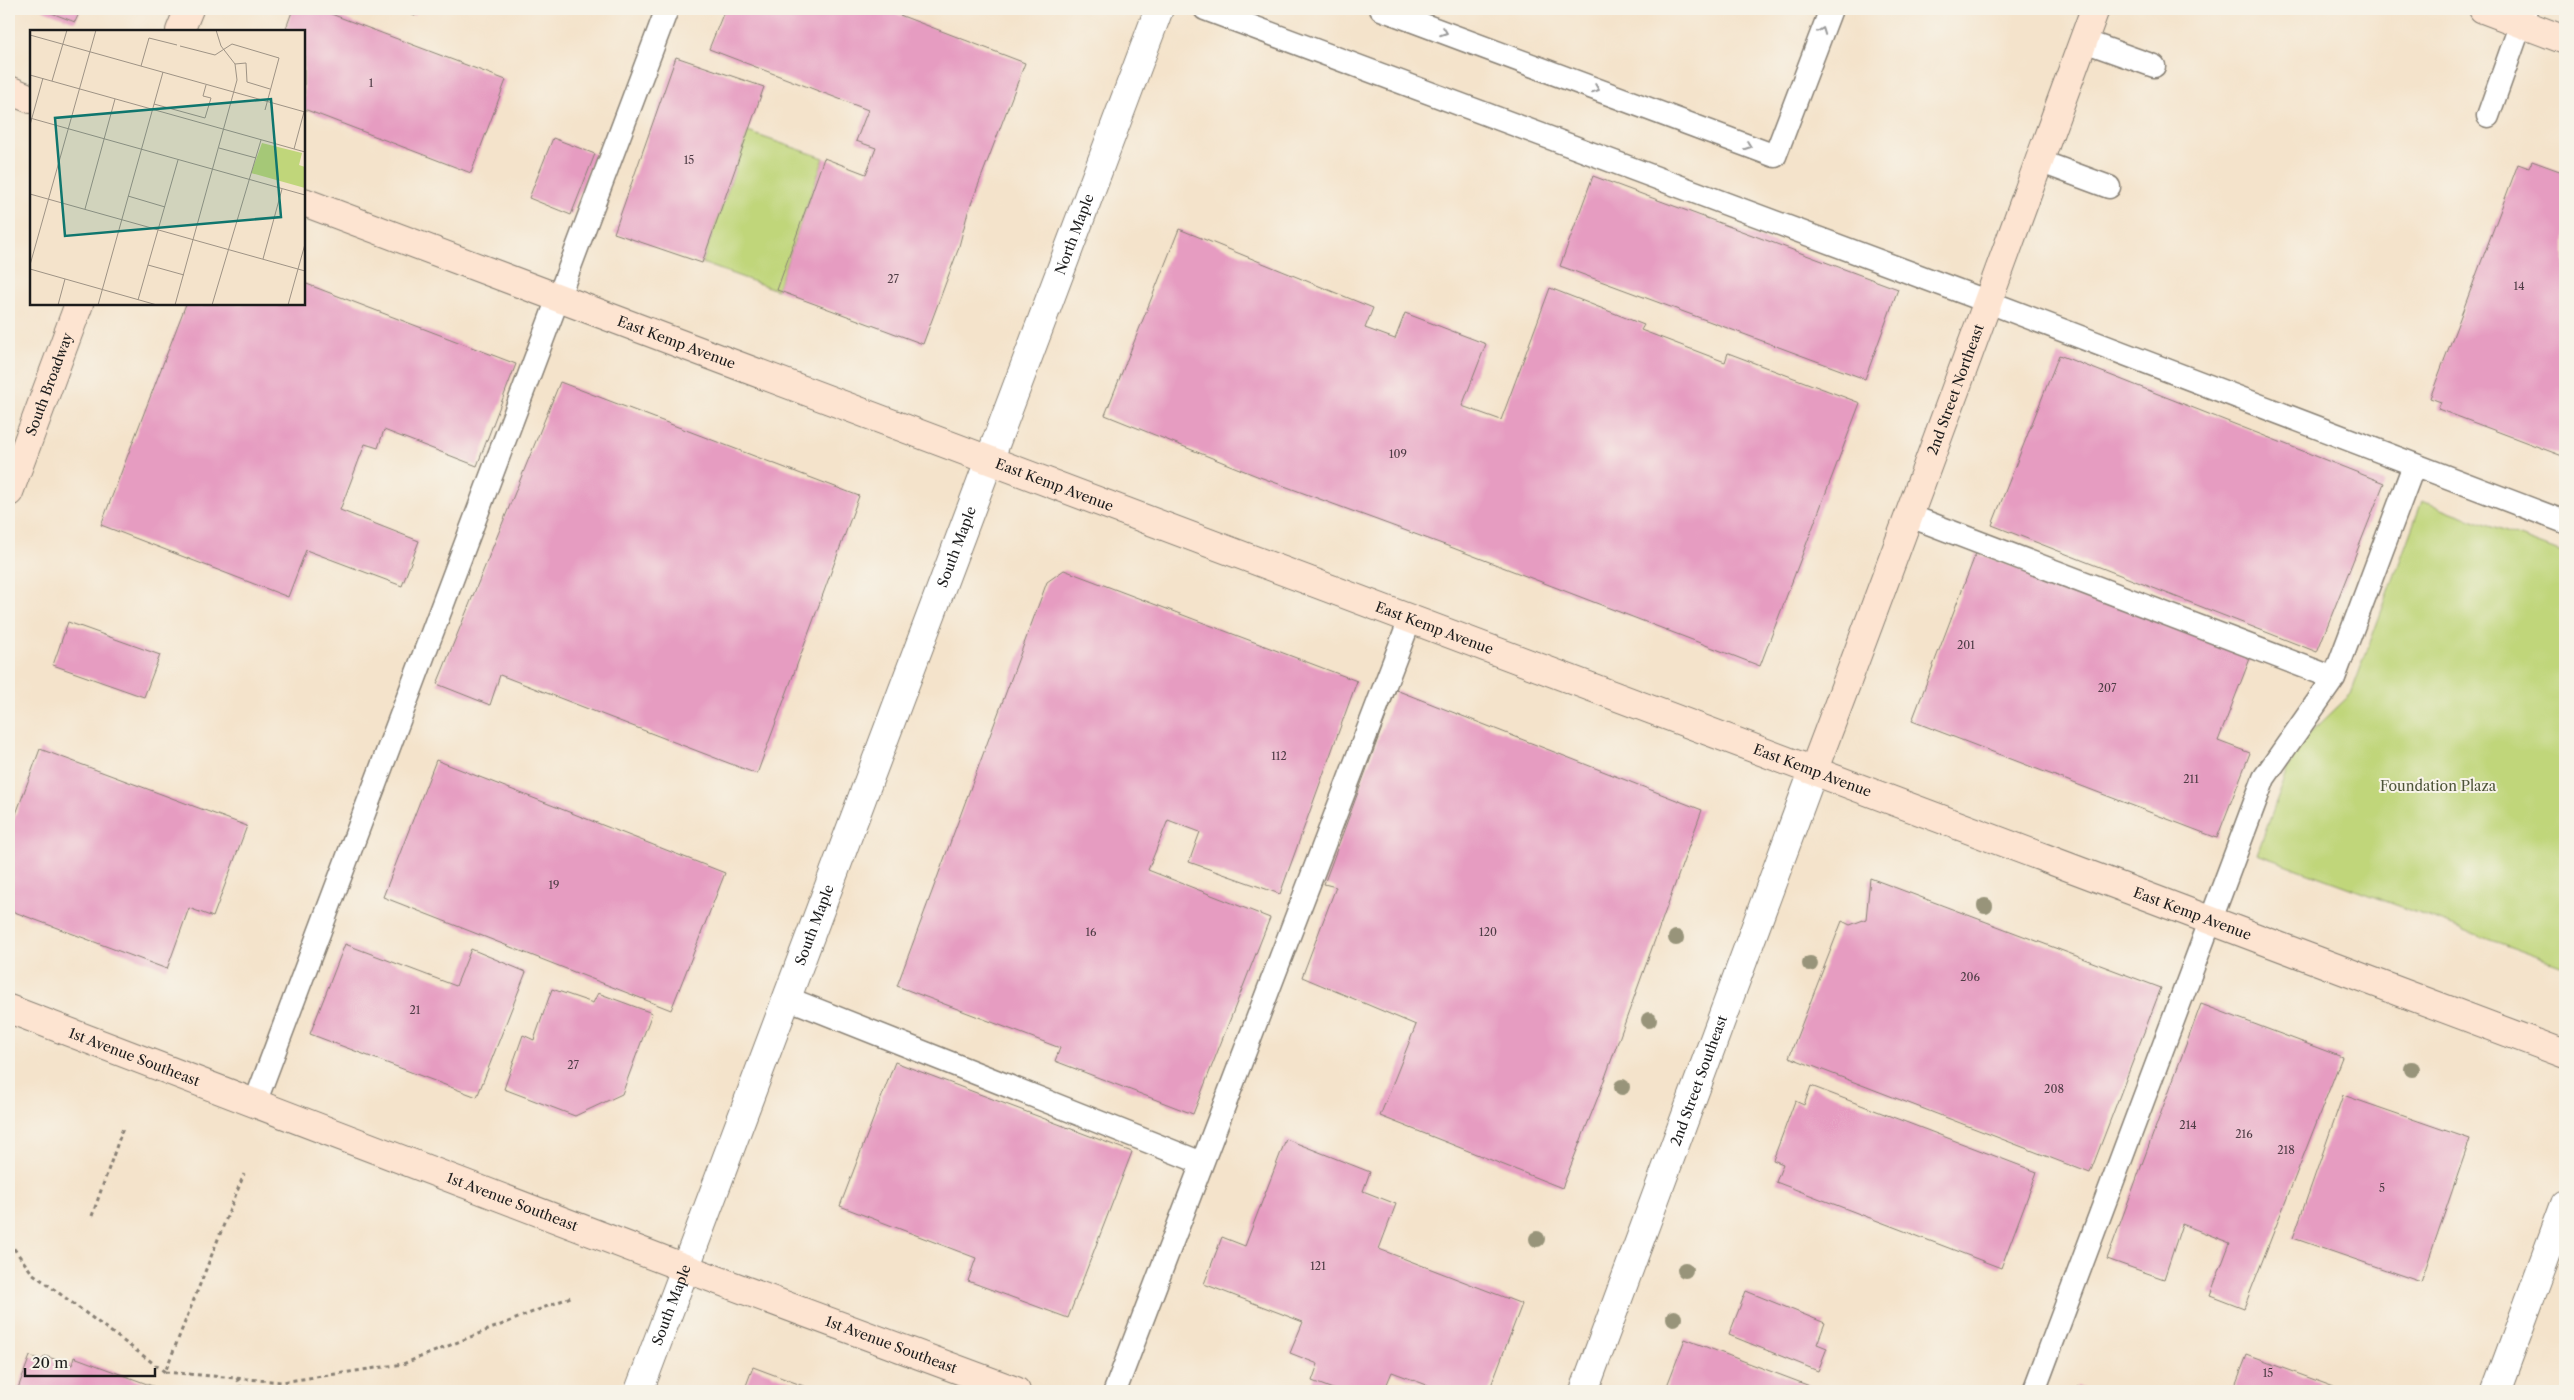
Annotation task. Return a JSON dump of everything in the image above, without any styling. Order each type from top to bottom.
[{"type":"street","points":[[180,30],[189,9]]},
{"type":"street","name":"North Maple","points":[[990,460],[1159,9]]},
{"type":"street","name":"2nd Street Northeast","points":[[1814,769],[1910,516],[1986,301],[2095,9]]},
{"type":"street","points":[[2483,9],[2523,16],[2565,40]]},
{"type":"street","points":[[9,90],[30,98]]},
{"type":"street","name":"East Kemp Avenue","points":[[305,202],[1814,769],[2565,1054]]},
{"type":"street","name":"South Broadway","points":[[9,492],[79,305]]},
{"type":"street","name":"South Maple","points":[[639,1391],[990,460]]},
{"type":"street","name":"2nd Street Southeast","points":[[1584,1391],[1814,769]]},
{"type":"street","name":"1st Avenue Southeast","points":[[9,1009],[684,1268],[1016,1391]]},
{"type":"street","points":[[2496,1391],[2565,1204]]},
{"type":"lane","points":[[255,1103],[667,9]]},
{"type":"lane","points":[[1205,9],[1986,301],[2565,522]]},
{"type":"lane","points":[[1382,9],[1775,156],[1831,9]]},
{"type":"lane","points":[[2488,116],[2523,16]]},
{"type":"lane","points":[[2084,41],[2154,66]]},
{"type":"lane","points":[[2039,161],[2109,187]]},
{"type":"lane","points":[[2034,1391],[2264,778],[2334,678],[2414,465]]},
{"type":"lane","points":[[1910,516],[2334,678]]},
{"type":"lane","points":[[1115,1391],[1411,618]]},
{"type":"lane","points":[[787,998],[1202,1163]]},
{"type":"path","points":[[92,1216],[123,1128]]},
{"type":"path","points":[[165,1372],[244,1174]]},
{"type":"path","points":[[9,1242],[32,1273],[165,1372],[282,1382],[404,1364],[573,1296]]},
{"type":"path","points":[[237,1378],[242,1391]]},
{"type":"green space","points":[[748,132],[824,158],[777,290],[702,263]]},
{"type":"green space","name":"Foundation Plaza","points":[[2422,501],[2565,554],[2565,967],[2257,854],[2297,746],[2351,694]]},
{"type":"building","points":[[41,9],[81,9],[75,22]]},
{"type":"building","points":[[293,9],[318,9],[506,80],[471,173],[305,109],[305,30],[285,30]]},
{"type":"building","points":[[397,9],[417,9],[415,16]]},
{"type":"building","points":[[725,9],[884,9],[1025,63],[968,212],[958,250],[923,344],[777,290],[824,158],[866,174],[876,148],[856,141],[868,110],[709,49]]},
{"type":"building","points":[[676,57],[764,87],[702,263],[614,233]]},
{"type":"building","points":[[553,138],[595,154],[571,215],[529,198]]},
{"type":"building","points":[[2532,161],[2565,173],[2565,457],[2438,409],[2441,402],[2430,398],[2518,164],[2529,168]]},
{"type":"building","points":[[1593,176],[1898,289],[1865,379],[1560,266]]},
{"type":"building","points":[[1179,229],[1373,308],[1365,328],[1395,339],[1405,313],[1486,344],[1462,406],[1501,420],[1550,288],[1644,325],[1641,330],[1725,362],[1728,353],[1860,403],[1760,666],[1453,548],[1257,476],[1105,415]]},
{"type":"building","points":[[305,283],[516,364],[477,466],[384,430],[378,448],[365,444],[340,510],[419,541],[402,586],[306,550],[288,597],[101,525],[186,305],[305,305]]},
{"type":"building","points":[[2059,355],[2384,483],[2317,652],[1992,525]]},
{"type":"building","points":[[560,382],[859,496],[757,774],[500,675],[490,705],[437,684]]},
{"type":"building","points":[[1976,553],[2251,656],[2218,741],[2250,753],[2217,838],[1912,721]]},
{"type":"building","points":[[1064,570],[1357,681],[1280,894],[1189,862],[1200,832],[1168,820],[1148,870],[1270,918],[1193,1114],[1055,1061],[1060,1048],[897,986],[1047,582]]},
{"type":"building","points":[[68,622],[160,655],[144,697],[53,665]]},
{"type":"building","points":[[1396,690],[1702,810],[1598,1097],[1562,1188],[1380,1116],[1416,1025],[1302,977],[1336,887],[1324,884]]},
{"type":"building","points":[[40,749],[247,826],[213,917],[189,908],[167,969],[9,910],[9,833]]},
{"type":"building","points":[[436,760],[725,873],[671,1010],[383,897]]},
{"type":"building","points":[[1870,878],[2161,988],[2090,1173],[1789,1057],[1842,921],[1850,925],[1866,919]]},
{"type":"building","points":[[345,944],[456,986],[471,949],[526,972],[477,1097],[310,1034]]},
{"type":"building","points":[[552,989],[593,1003],[598,993],[652,1013],[622,1094],[575,1116],[504,1089],[523,1035],[534,1040]]},
{"type":"building","points":[[2201,1004],[2342,1057],[2244,1308],[2210,1295],[2230,1243],[2182,1224],[2164,1279],[2107,1259]]},
{"type":"building","points":[[895,1062],[1132,1152],[1068,1318],[968,1281],[976,1258],[840,1206]]},
{"type":"building","points":[[1811,1086],[2037,1172],[2001,1268],[1776,1182],[1783,1164],[1773,1160],[1795,1101],[1804,1105]]},
{"type":"building","points":[[2343,1095],[2470,1139],[2421,1282],[2293,1238]]},
{"type":"building","points":[[1286,1139],[1370,1172],[1363,1191],[1396,1204],[1379,1249],[1522,1304],[1489,1391],[1443,1391],[1392,1372],[1384,1391],[1338,1391],[1312,1381],[1318,1364],[1290,1353],[1303,1322],[1204,1284],[1222,1237],[1245,1246]]},
{"type":"building","points":[[1746,1291],[1825,1323],[1817,1344],[1827,1348],[1818,1371],[1729,1335]]},
{"type":"building","points":[[1685,1339],[1823,1391],[1665,1391]]},
{"type":"building","points":[[2247,1355],[2345,1391],[2233,1391]]},
{"type":"building","points":[[30,1356],[42,1360],[45,1356],[72,1365],[74,1357],[166,1391],[17,1391]]},
{"type":"building","points":[[753,1367],[817,1391],[744,1391]]},
{"type":"building","points":[[2077,1386],[2089,1391],[2075,1391]]}]
